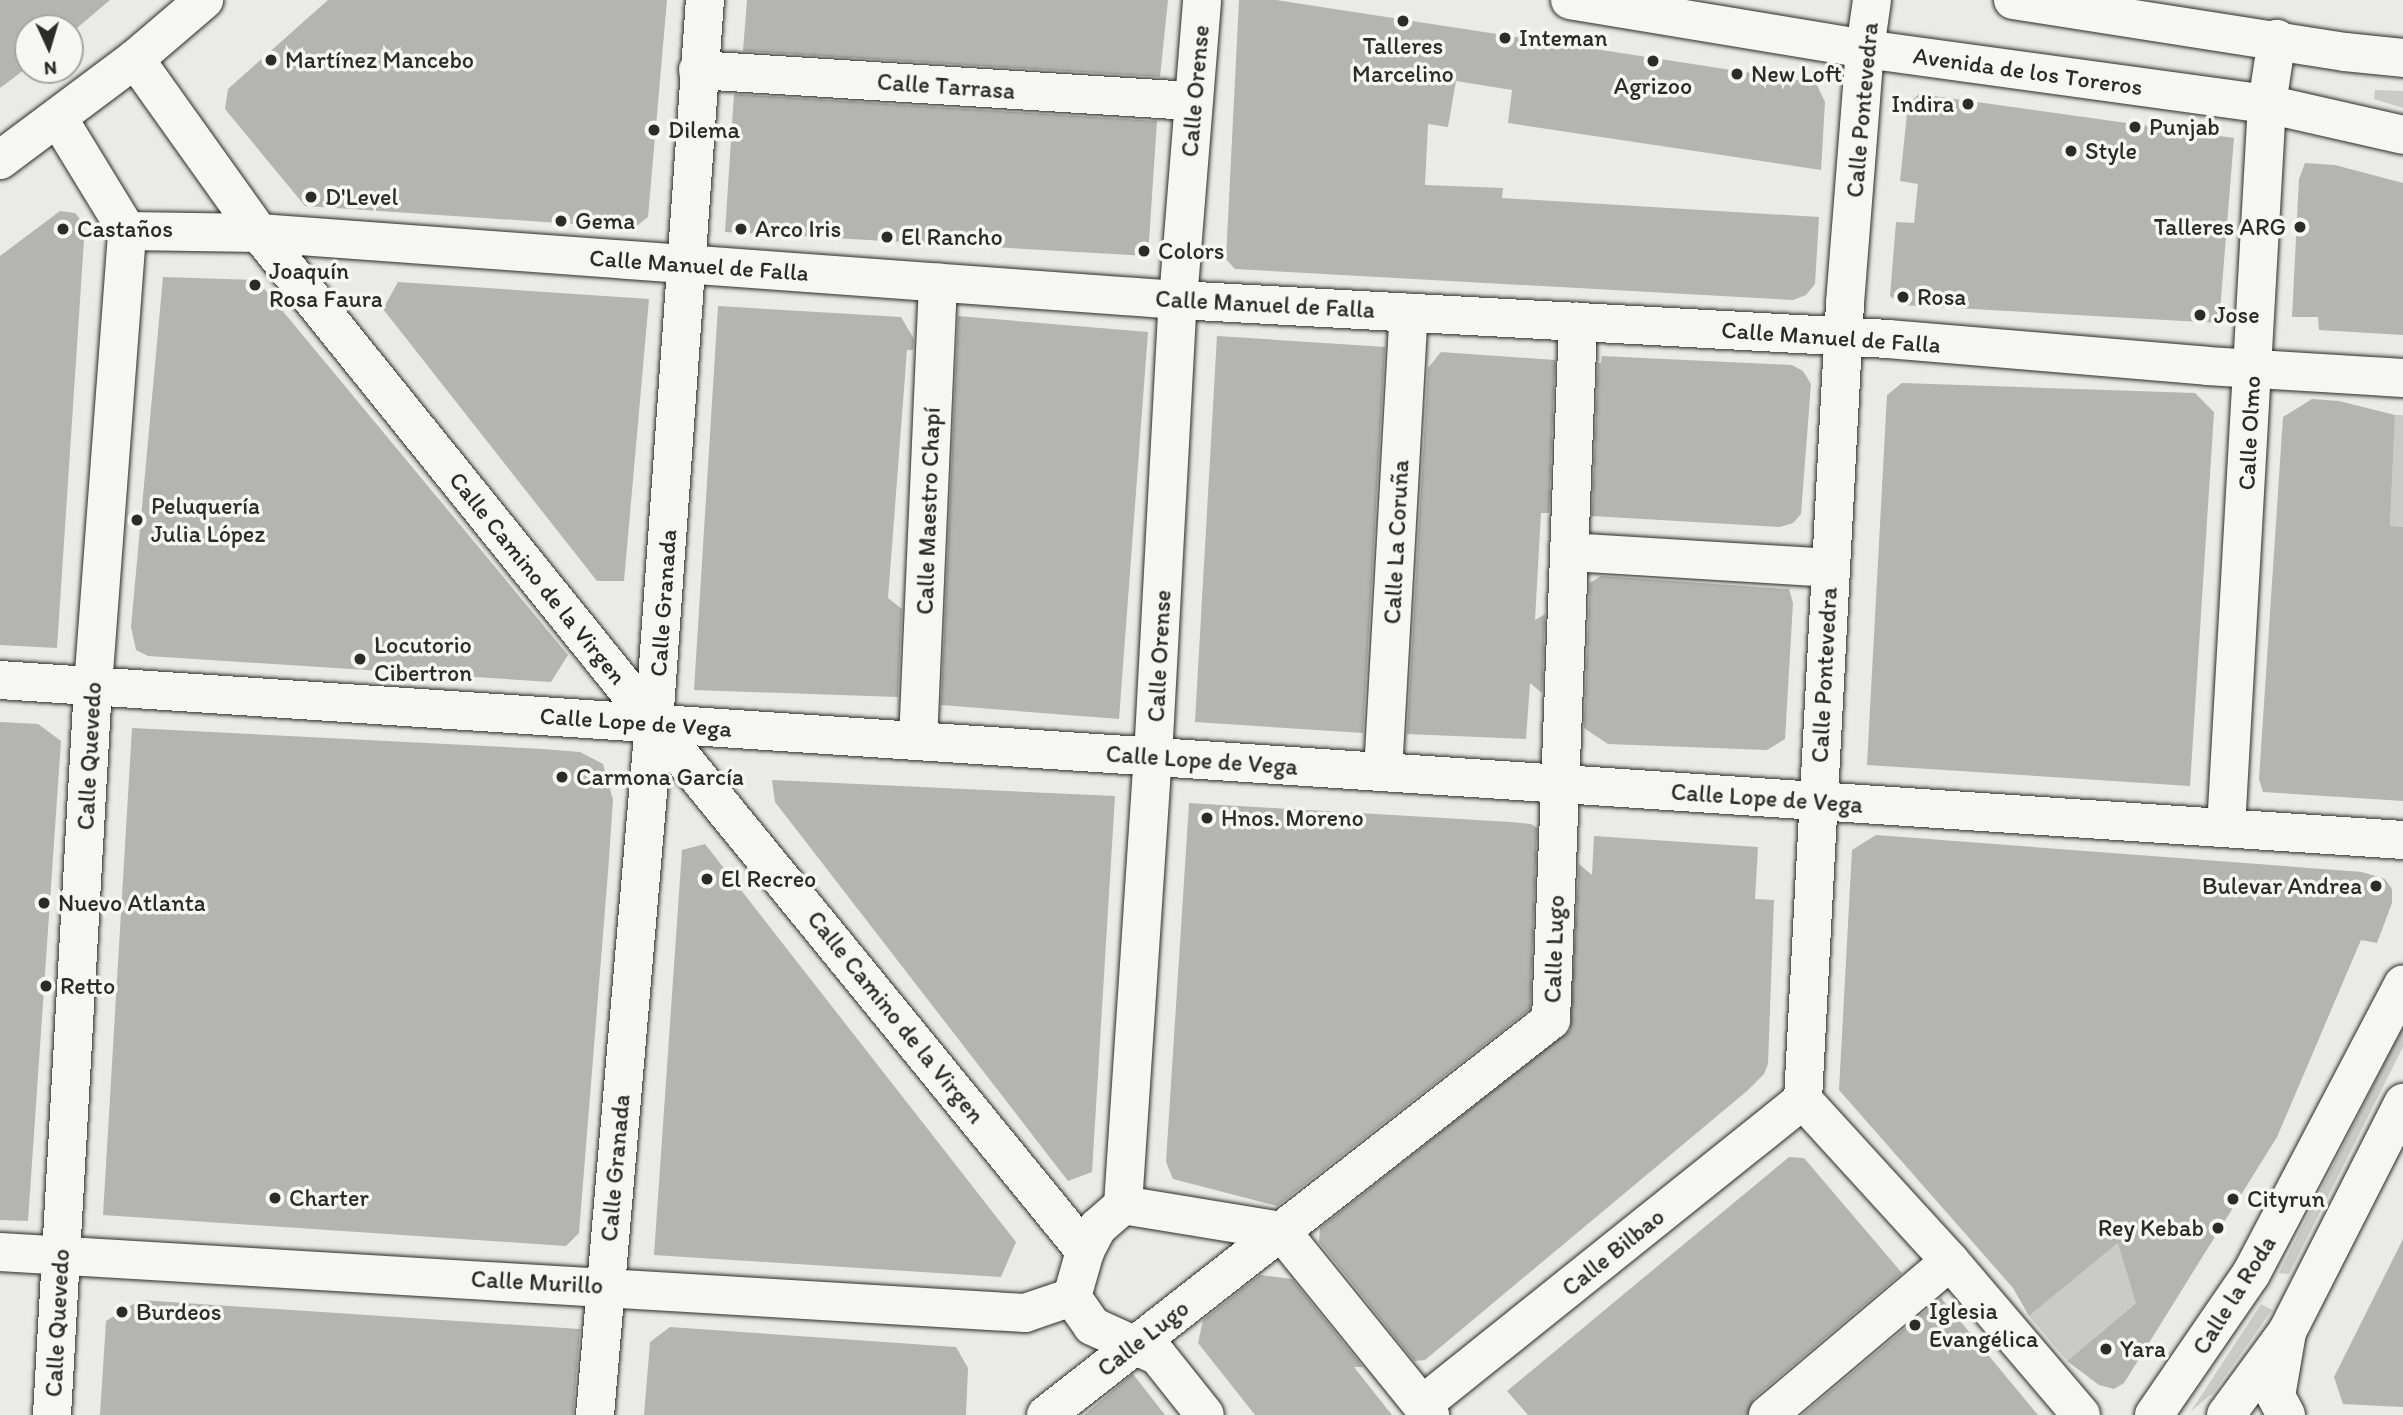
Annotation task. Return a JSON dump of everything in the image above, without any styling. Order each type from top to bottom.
[{"type":"street","points":[[3,156],[135,59],[204,0]]},
{"type":"street","name":"Calle Granada","points":[[595,1415],[654,723],[705,0]]},
{"type":"street","name":"Calle Orense","points":[[1123,1205],[1153,757],[1178,300],[1202,0]]},
{"type":"street","name":"Avenida de los Toreros","points":[[1570,0],[1865,49],[2267,104],[2403,135]]},
{"type":"street","name":"Calle Pontevedra","points":[[1803,1100],[1843,336],[1865,49],[1872,0]]},
{"type":"street","points":[[2013,0],[2277,39],[2345,52],[2403,58]]},
{"type":"street","name":"Calle Olmo","points":[[2226,828],[2267,104],[2277,39]]},
{"type":"street","name":"Calle Camino de la Virgen","points":[[135,59],[259,233],[1085,1251]]},
{"type":"street","name":"Calle Tarrasa","points":[[698,70],[1194,101]]},
{"type":"street","points":[[58,118],[127,232]]},
{"type":"street","name":"Calle Manuel de Falla","points":[[127,232],[259,233],[1178,300],[1843,336],[2403,379]]},
{"type":"street","name":"Calle Quevedo","points":[[52,1415],[93,685],[127,232]]},
{"type":"street","name":"Calle Maestro Chapí","points":[[918,741],[938,282]]},
{"type":"street","name":"Calle La Coruña","points":[[1383,772],[1409,313]]},
{"type":"street","name":"Calle Lugo","points":[[1046,1415],[1551,1020],[1578,322]]},
{"type":"street","points":[[1570,552],[1830,568]]},
{"type":"street","name":"Calle Lope de Vega","points":[[0,680],[2403,840]]},
{"type":"street","name":"Calle la Roda","points":[[2154,1415],[2251,1274],[2403,985]]},
{"type":"street","points":[[1803,1100],[1950,1261],[2081,1415]]},
{"type":"street","name":"Calle Bilbao","points":[[1426,1410],[1803,1100]]},
{"type":"street","points":[[2226,1415],[2287,1332],[2403,1103]]},
{"type":"street","points":[[1205,1415],[1158,1356],[1091,1326],[1072,1297],[1085,1251],[1098,1227],[1123,1205],[1281,1231],[1426,1410]]},
{"type":"street","name":"Calle Murillo","points":[[0,1252],[1025,1313],[1072,1297]]},
{"type":"street","points":[[1768,1415],[1950,1261]]},
{"type":"street","points":[[2286,1415],[2277,1396],[2287,1332]]},
{"type":"shaded area","points":[[2375,90],[2403,91],[2403,108],[2374,99]]},
{"type":"shaded area","points":[[2395,415],[2403,415],[2403,527],[2390,526]]},
{"type":"shaded area","points":[[2403,1027],[2403,1047],[2289,1274],[2279,1273]]},
{"type":"shaded area","points":[[2118,1243],[2138,1301],[2067,1361],[2029,1316]]},
{"type":"shaded area","points":[[2261,1304],[2272,1310],[2213,1393],[2191,1411]]},
{"type":"building","points":[[0,0],[110,0],[84,22],[84,14],[14,14],[14,78],[0,88]]},
{"type":"building","points":[[328,0],[667,0],[648,217],[634,228],[305,206],[225,109],[228,89]]},
{"type":"building","points":[[747,0],[1168,0],[1160,77],[743,51]]},
{"type":"building","points":[[1239,0],[1276,0],[1816,83],[1825,102],[1821,170],[1508,123],[1512,90],[1456,81],[1448,127],[1428,124],[1425,185],[1503,188],[1502,198],[1819,217],[1815,284],[1806,295],[1793,300],[1235,269],[1226,259]]},
{"type":"building","points":[[734,94],[1157,121],[1148,256],[725,232]]},
{"type":"building","points":[[1919,94],[2234,138],[2219,323],[1902,305],[1890,296],[1896,222],[1914,223],[1918,184],[1900,181],[1908,104]]},
{"type":"building","points":[[2305,163],[2335,165],[2403,183],[2403,335],[2319,330],[2318,317],[2292,317],[2299,179]]},
{"type":"building","points":[[60,211],[75,213],[85,225],[57,648],[0,645],[0,256]]},
{"type":"building","points":[[163,277],[257,280],[568,655],[551,682],[148,656],[136,650],[131,627]]},
{"type":"building","points":[[398,282],[649,299],[624,581],[597,581],[383,309]]},
{"type":"building","points":[[718,306],[901,317],[914,339],[913,350],[907,350],[888,598],[902,609],[898,697],[694,690]]},
{"type":"building","points":[[958,316],[1148,332],[1119,719],[941,705]]},
{"type":"building","points":[[1217,336],[1385,347],[1363,733],[1195,722]]},
{"type":"building","points":[[1441,352],[1555,360],[1549,513],[1541,513],[1535,620],[1545,614],[1542,693],[1530,683],[1526,739],[1407,734],[1428,368]]},
{"type":"building","points":[[1602,356],[1792,365],[1803,371],[1811,384],[1801,514],[1793,523],[1780,527],[1592,516],[1598,363],[1601,363]]},
{"type":"building","points":[[1902,383],[2195,393],[2214,412],[2190,786],[1867,765],[1887,395]]},
{"type":"building","points":[[2312,399],[2339,401],[2395,415],[2390,526],[2403,527],[2403,801],[2263,792],[2259,779],[2283,417]]},
{"type":"building","points":[[1601,576],[1789,589],[1793,603],[1785,739],[1767,750],[1608,744],[1584,728],[1590,583]]},
{"type":"building","points":[[0,722],[38,724],[61,741],[28,1221],[0,1220]]},
{"type":"building","points":[[132,728],[543,749],[580,752],[603,764],[613,800],[608,872],[579,1233],[566,1246],[103,1215]]},
{"type":"building","points":[[772,780],[1115,796],[1092,1172],[1068,1181],[775,802]]},
{"type":"building","points":[[1189,803],[1511,822],[1531,824],[1537,828],[1530,1009],[1277,1206],[1173,1179],[1166,1162]]},
{"type":"building","points":[[1876,835],[2362,872],[2385,879],[2392,889],[2392,903],[2377,943],[2361,940],[2277,1137],[2124,1383],[2114,1389],[2099,1385],[2067,1361],[2136,1303],[2118,1243],[2029,1316],[2013,1288],[1839,1090],[1852,850]]},
{"type":"building","points":[[1594,836],[1758,847],[1755,899],[1774,900],[1768,1064],[1764,1074],[1747,1091],[1425,1360],[1414,1361],[1319,1242],[1320,1228],[1570,1030],[1579,864],[1592,875]]},
{"type":"building","points":[[705,844],[1016,1242],[1001,1277],[654,1255],[682,850]]},
{"type":"building","points":[[1789,1157],[1804,1158],[1902,1273],[1754,1398],[1747,1415],[1528,1415],[1507,1391]]},
{"type":"building","points":[[2403,1239],[2403,1407],[2343,1404],[2334,1377]]},
{"type":"building","points":[[1260,1275],[1292,1279],[1363,1367],[1354,1367],[1392,1415],[1255,1415],[1198,1343],[1203,1320]]},
{"type":"building","points":[[1941,1298],[2038,1415],[1802,1415]]},
{"type":"building","points":[[140,1300],[580,1329],[573,1415],[100,1415],[106,1321]]},
{"type":"building","points":[[670,1327],[956,1347],[968,1368],[966,1415],[644,1415],[650,1342]]},
{"type":"building","points":[[1133,1374],[1165,1415],[1084,1415],[1117,1387]]},
{"type":"place","name":"Talleres Marcelino","points":[[1403,21]]},
{"type":"place","name":"Inteman","points":[[1505,38]]},
{"type":"place","name":"Martínez Mancebo","points":[[271,60]]},
{"type":"place","name":"Agrizoo","points":[[1653,61]]},
{"type":"place","name":"New Loft","points":[[1737,74]]},
{"type":"place","name":"Indira","points":[[1968,104]]},
{"type":"place","name":"Punjab","points":[[2135,127]]},
{"type":"place","name":"Dilema","points":[[654,130]]},
{"type":"place","name":"Style","points":[[2071,151]]},
{"type":"place","name":"D'Level","points":[[311,197]]},
{"type":"place","name":"Gema","points":[[561,221]]},
{"type":"place","name":"Talleres ARG","points":[[2300,227]]},
{"type":"place","name":"Castaños","points":[[63,229]]},
{"type":"place","name":"Arco Iris","points":[[741,229]]},
{"type":"place","name":"El Rancho","points":[[887,237]]},
{"type":"place","name":"Colors","points":[[1144,251]]},
{"type":"place","name":"Joaquín Rosa Faura","points":[[255,285]]},
{"type":"place","name":"Rosa","points":[[1903,297]]},
{"type":"place","name":"Jose","points":[[2200,315]]},
{"type":"place","name":"Peluquería Julia López","points":[[137,520]]},
{"type":"place","name":"Locutorio Cibertron","points":[[360,659]]},
{"type":"place","name":"Carmona García","points":[[562,777]]},
{"type":"place","name":"Hnos. Moreno","points":[[1207,818]]},
{"type":"place","name":"El Recreo","points":[[707,879]]},
{"type":"place","name":"Bulevar Andrea","points":[[2376,886]]},
{"type":"place","name":"Nuevo Atlanta","points":[[44,903]]},
{"type":"place","name":"Retto","points":[[46,986]]},
{"type":"place","name":"Charter","points":[[275,1198]]},
{"type":"place","name":"Cityrun","points":[[2233,1199]]},
{"type":"place","name":"Rey Kebab","points":[[2218,1228]]},
{"type":"place","name":"Burdeos","points":[[122,1312]]},
{"type":"place","name":"Iglesia Evangélica","points":[[1915,1325]]},
{"type":"place","name":"Yara","points":[[2106,1349]]}]
